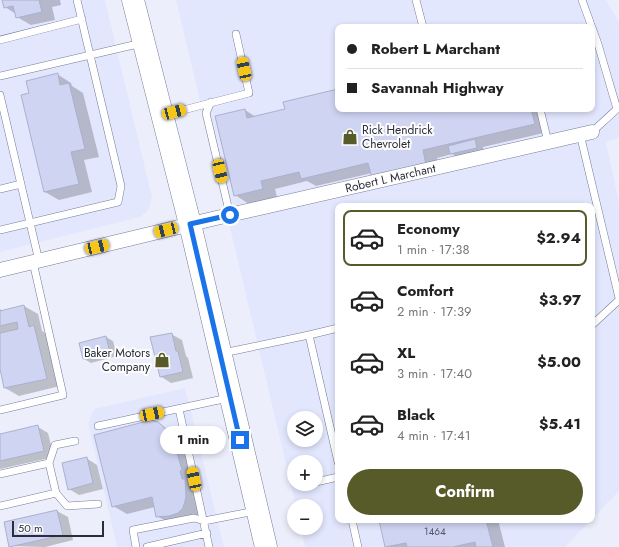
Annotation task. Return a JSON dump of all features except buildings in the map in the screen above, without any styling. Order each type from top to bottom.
[{"type":"highway","points":[[133,0],[190,224],[266,547]]},
{"type":"street","name":"Robert L Marchant","points":[[0,270],[190,224],[586,133]]},
{"type":"lane","points":[[0,230],[118,202],[121,186],[77,0]]},
{"type":"lane","points":[[416,0],[421,24]]},
{"type":"lane","points":[[582,0],[591,24]]},
{"type":"lane","points":[[0,40],[82,19]]},
{"type":"lane","points":[[162,115],[249,93],[236,34]]},
{"type":"lane","points":[[595,36],[616,109],[586,133],[619,299],[595,322]]},
{"type":"lane","points":[[0,76],[144,42]]},
{"type":"lane","points":[[0,95],[30,223],[36,262],[63,395],[0,410]]},
{"type":"lane","points":[[211,102],[206,113],[230,215]]},
{"type":"lane","points":[[541,112],[548,142]]},
{"type":"lane","points":[[0,189],[21,184]]},
{"type":"lane","points":[[220,354],[335,329]]},
{"type":"lane","points":[[308,335],[335,449]]},
{"type":"lane","points":[[98,426],[230,398]]},
{"type":"lane","points":[[179,409],[210,547]]},
{"type":"lane","points":[[75,441],[55,445],[49,463],[56,493],[67,506],[98,504]]},
{"type":"lane","points":[[0,474],[49,463]]},
{"type":"lane","points":[[323,480],[335,478]]},
{"type":"lane","points":[[0,506],[56,493]]},
{"type":"lane","points":[[136,547],[133,530],[194,518],[204,521],[257,511]]},
{"type":"lane","points":[[353,523],[358,547]]},
{"type":"lane","points":[[147,547],[207,533]]},
{"type":"shaded area","points":[[0,0],[105,0],[152,197],[148,211],[140,217],[0,252]]},
{"type":"shaded area","points":[[176,0],[606,0],[619,22],[619,137],[606,142],[619,203],[619,491],[595,516],[595,203],[335,203],[335,523],[588,523],[565,547],[305,547],[302,535],[323,535],[323,499],[294,499],[292,491],[323,491],[323,455],[287,455],[287,468]]},
{"type":"shaded area","points":[[185,388],[224,547],[117,547],[88,423],[94,409]]},
{"type":"place","name":"Rick Hendrick Chevrolet","points":[[350,137]]},
{"type":"place","name":"Baker Motors Company","points":[[162,360]]},
{"type":"route","points":[[230,215],[190,224],[240,440]]}]
